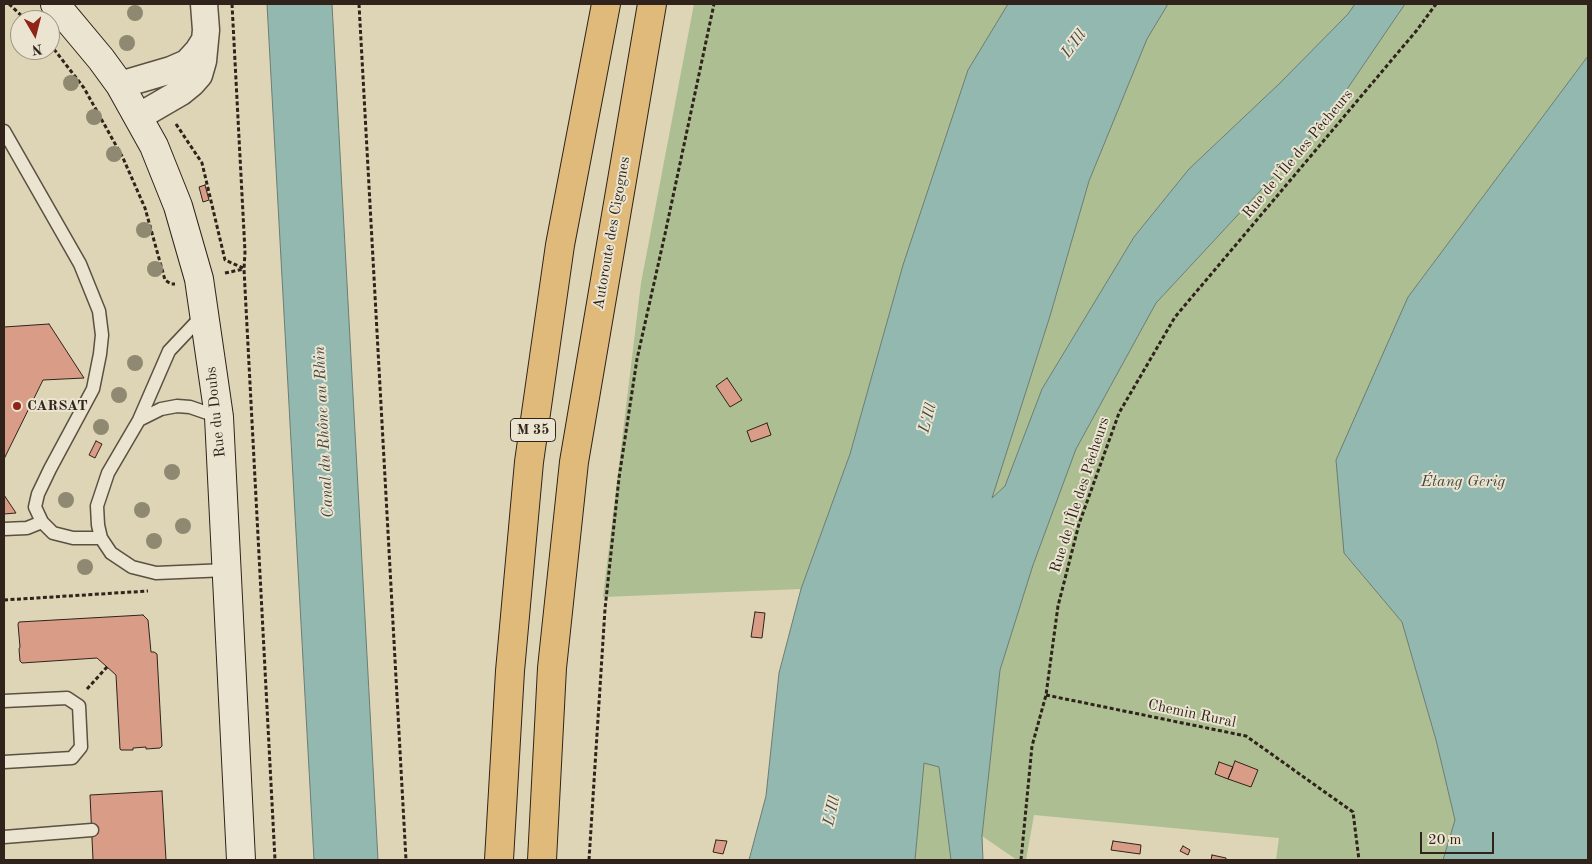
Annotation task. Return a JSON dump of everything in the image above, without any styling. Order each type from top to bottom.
[{"type":"highway","name":"M 35","points":[[499,860],[510,671],[529,462],[560,245],[606,4]]},
{"type":"highway","name":"Autoroute des Cigognes","points":[[542,860],[552,668],[574,462],[652,4]]},
{"type":"main road","name":"Rue du Doubs","points":[[55,4],[96,52],[120,85],[154,146],[178,206],[199,279],[219,417],[241,860]]},
{"type":"street","points":[[138,117],[181,92],[199,75],[203,62],[205,40],[204,4]]},
{"type":"street","points":[[120,85],[171,70],[187,63],[205,40]]},
{"type":"lane","points":[[4,131],[80,264],[99,311],[102,335],[93,389],[50,469],[38,494],[35,507],[42,522],[53,533],[73,538],[101,538]]},
{"type":"lane","points":[[205,313],[169,351],[139,420],[108,473],[98,506],[98,525],[101,538],[111,553],[132,567],[156,573],[227,570]]},
{"type":"lane","points":[[139,420],[161,410],[177,406],[219,417]]},
{"type":"lane","points":[[4,529],[27,528],[42,522]]},
{"type":"lane","points":[[4,701],[67,698],[79,706],[81,747],[72,758],[4,762]]},
{"type":"lane","points":[[4,837],[92,830]]},
{"type":"path","points":[[232,4],[275,860]]},
{"type":"path","points":[[359,4],[406,860]]},
{"type":"path","points":[[588,860],[605,609],[619,478],[637,359],[666,234],[714,4]]},
{"type":"path","name":"Rue de l'Île des Pêcheurs","points":[[1021,860],[1032,746],[1046,695],[1058,606],[1079,524],[1119,413],[1175,317],[1417,30],[1436,4]]},
{"type":"path","points":[[60,57],[84,88],[124,158],[145,208],[165,280],[171,284]]},
{"type":"path","points":[[225,260],[244,269]]},
{"type":"path","points":[[4,600],[150,591]]},
{"type":"path","points":[[74,703],[107,667]]},
{"type":"path","name":"Chemin Rural","points":[[1046,695],[1246,736],[1353,812],[1359,860]]},
{"type":"green space","points":[[694,4],[1008,4],[968,70],[903,265],[850,454],[801,589],[603,597],[641,283]]},
{"type":"green space","points":[[1168,4],[1355,4],[1348,14],[1280,83],[1189,169],[1134,237],[1042,389],[1005,486],[991,499],[1050,316],[1089,181],[1147,39]]},
{"type":"green space","points":[[1405,4],[1588,4],[1588,56],[1408,297],[1344,553],[1402,622],[1436,740],[1455,820],[1443,860],[1276,860],[1279,838],[1034,815],[1026,860],[1017,860],[982,836],[1000,670],[1033,565],[1076,449],[1156,303],[1326,120]]},
{"type":"green space","points":[[924,763],[939,766],[951,860],[915,860]]},
{"type":"water","name":"Canal du Rhône au Rhin","points":[[267,4],[332,4],[378,860],[314,860]]},
{"type":"water","name":"L'Ill","points":[[1008,4],[1168,4],[1147,39],[1089,181],[1050,316],[992,498],[1005,486],[1042,389],[1134,237],[1189,169],[1280,83],[1348,14],[1355,4],[1405,4],[1326,120],[1156,303],[1076,449],[1033,565],[1000,670],[982,836],[983,860],[951,860],[939,767],[924,763],[915,860],[749,860],[766,796],[779,673],[801,589],[850,454],[903,265],[968,70]]},
{"type":"water","name":"Étang Gerig","points":[[1588,56],[1588,860],[1443,860],[1455,820],[1436,740],[1402,622],[1344,553],[1336,460],[1408,297]]},
{"type":"building","points":[[205,185],[209,200],[203,202],[199,187]]},
{"type":"building","name":"CARSAT","points":[[49,324],[84,378],[43,380],[4,459],[4,327]]},
{"type":"building","points":[[727,378],[742,400],[730,407],[716,386]]},
{"type":"building","points":[[767,423],[771,435],[751,442],[747,431]]},
{"type":"building","points":[[96,441],[102,444],[95,458],[89,455]]},
{"type":"building","points":[[4,495],[16,513],[4,514]]},
{"type":"building","points":[[755,612],[765,613],[762,638],[751,637]]},
{"type":"building","points":[[143,615],[148,620],[151,652],[157,654],[162,746],[160,748],[146,749],[146,747],[121,750],[116,675],[97,658],[22,663],[20,661],[18,624],[19,622]]},
{"type":"building","points":[[1235,761],[1258,770],[1251,787],[1228,779]]},
{"type":"building","points":[[1219,762],[1233,767],[1228,779],[1215,774]]},
{"type":"building","points":[[162,791],[166,860],[93,860],[90,795]]},
{"type":"building","points":[[716,840],[727,841],[723,854],[713,852]]},
{"type":"building","points":[[1113,841],[1141,845],[1140,854],[1111,850]]},
{"type":"building","points":[[1183,846],[1190,850],[1188,855],[1180,851]]},
{"type":"building","points":[[1212,855],[1226,858],[1226,860],[1211,860]]},
{"type":"place","name":"CARSAT","points":[[17,406]]}]
